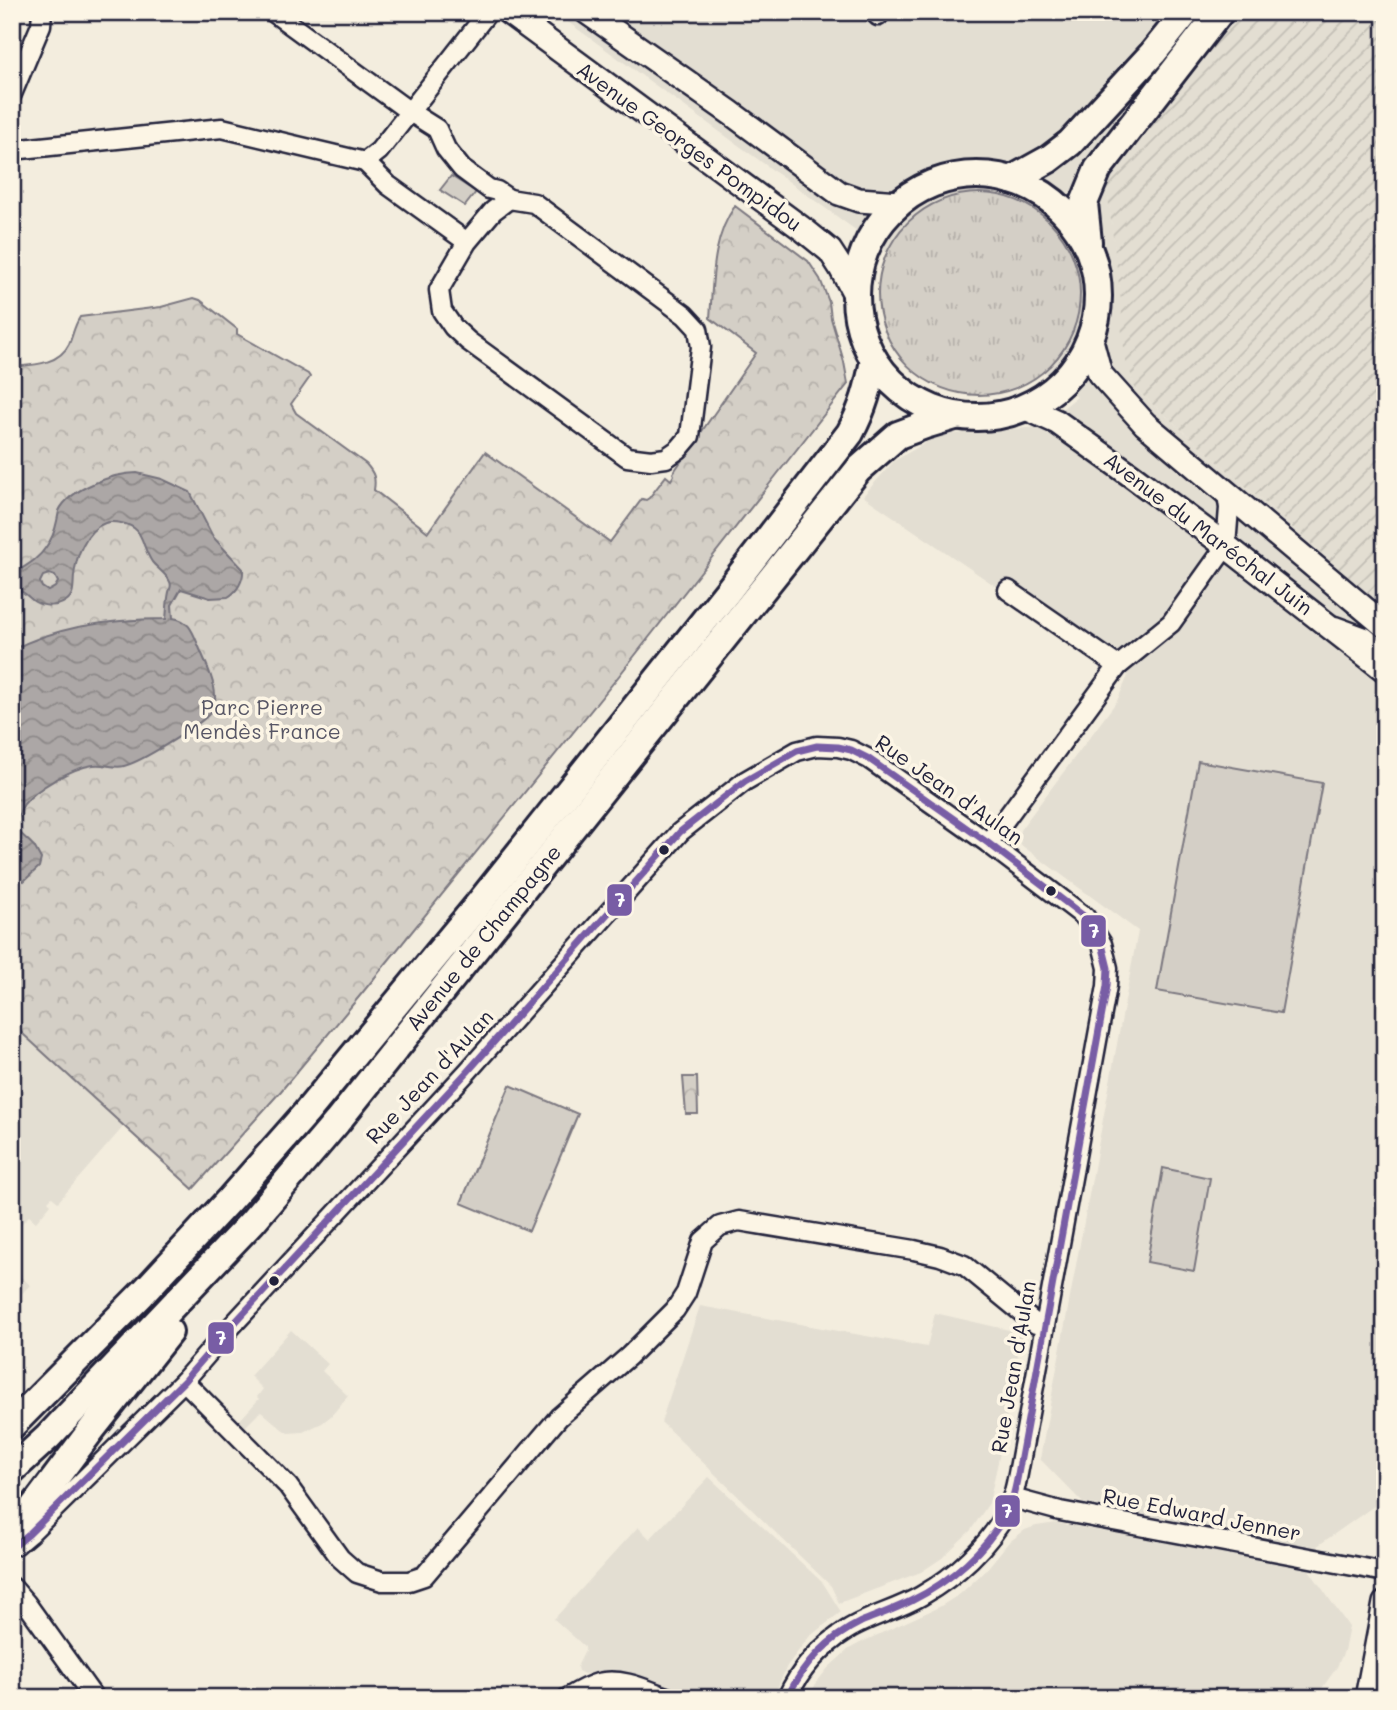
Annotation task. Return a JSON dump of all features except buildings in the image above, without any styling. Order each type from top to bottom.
[{"type":"main road","name":"Avenue Georges Pompidou","points":[[508,12],[830,251],[855,295]]},
{"type":"main road","points":[[587,12],[839,193],[859,200],[899,203]]},
{"type":"main road","points":[[1011,180],[1070,144],[1153,53],[1185,12]]},
{"type":"main road","points":[[1088,247],[1069,217],[1043,194],[1011,180],[972,175],[933,183],[899,203],[876,229],[861,260],[855,295],[860,328],[874,360],[895,386],[923,405],[955,415],[991,417],[1026,408],[1053,391],[1076,368],[1091,340],[1098,309],[1097,277],[1088,247],[1084,203],[1098,169],[1220,12]]},
{"type":"main road","name":"Avenue du Maréchal Juin","points":[[1091,340],[1100,374],[1144,424],[1385,626]]},
{"type":"main road","name":"Avenue de Champagne","points":[[12,1425],[78,1360],[230,1199],[306,1113],[477,906],[850,433],[866,398],[874,360]]},
{"type":"main road","name":"Avenue du Maréchal Juin","points":[[1026,408],[1057,422],[1132,475],[1385,670]]},
{"type":"main road","name":"Avenue de Champagne","points":[[12,1470],[48,1437],[237,1238],[337,1122],[858,470],[898,435],[955,415]]},
{"type":"main road","points":[[21,1537],[23,1521],[92,1429],[207,1285],[237,1238]]},
{"type":"main road","points":[[12,1418],[78,1360]]},
{"type":"main road","points":[[1367,1698],[1385,1603]]},
{"type":"street","points":[[12,94],[41,25],[42,12]]},
{"type":"street","points":[[273,12],[410,112],[438,129],[446,149],[462,169],[489,189],[509,199],[534,203],[685,315],[698,329],[701,347],[690,436],[679,449],[666,458],[651,460],[627,457],[468,341],[453,327],[442,311],[439,290],[467,242],[493,211],[509,199]]},
{"type":"street","points":[[365,162],[379,151],[488,12]]},
{"type":"street","points":[[874,12],[878,16],[881,12]]},
{"type":"street","points":[[12,150],[222,128],[365,162],[388,186],[467,242]]},
{"type":"street","points":[[988,843],[1118,666],[1171,623],[1226,545],[1229,508],[1227,494]]},
{"type":"street","points":[[1008,590],[1118,666]]},
{"type":"street","points":[[1326,622],[1365,637],[1385,654]]},
{"type":"street","name":"Rue Jean d'Aulan","points":[[12,1548],[184,1381],[468,1071],[680,832],[745,781],[797,751],[817,746],[838,747],[869,759],[988,843],[1085,917],[1102,944],[1108,968],[1102,1015],[1045,1326],[1008,1509],[992,1534],[950,1578],[919,1597],[848,1629],[817,1653],[803,1669],[787,1698]]},
{"type":"street","points":[[184,1381],[288,1486],[340,1558],[357,1573],[382,1581],[408,1581],[424,1576],[559,1417],[629,1356],[675,1310],[686,1293],[703,1241],[720,1226],[739,1221],[940,1256],[964,1265],[1036,1324],[1045,1326]]},
{"type":"street","name":"Rue Edward Jenner","points":[[1012,1498],[1060,1511],[1385,1572]]},
{"type":"street","points":[[12,1587],[94,1698]]},
{"type":"street","points":[[567,1698],[590,1686],[607,1682],[631,1684],[669,1698]]},
{"type":"shaded area","points":[[554,12],[1203,12],[1101,141],[1133,387],[1385,609],[1385,1464],[1374,1506],[1316,1547],[1083,1503],[1040,1459],[1138,931],[1021,845],[1020,830],[1117,701],[1128,676],[863,496],[894,461],[939,435],[1039,427],[1077,397],[969,312]]},
{"type":"shaded area","points":[[1203,12],[1385,12],[1385,609],[1133,387],[1131,374],[1127,369],[1101,141]]},
{"type":"shaded area","points":[[12,1024],[124,1126],[58,1202],[52,1197],[48,1201],[51,1204],[36,1222],[29,1216],[12,1233]]},
{"type":"shaded area","points":[[12,1268],[30,1285],[12,1304]]},
{"type":"shaded area","points":[[700,1306],[927,1347],[935,1313],[1022,1333],[989,1503],[971,1530],[942,1558],[921,1572],[839,1603],[831,1586],[661,1422]]},
{"type":"shaded area","points":[[291,1330],[328,1364],[322,1371],[348,1396],[331,1416],[303,1432],[288,1433],[261,1411],[245,1427],[239,1421],[259,1399],[257,1397],[263,1389],[250,1376]]},
{"type":"shaded area","points":[[709,1477],[823,1583],[841,1612],[809,1637],[787,1666],[773,1698],[698,1698],[628,1674],[613,1671],[584,1674],[578,1671],[585,1647],[554,1619],[638,1527],[650,1539]]},
{"type":"shaded area","points":[[1057,1523],[1307,1567],[1349,1627],[1344,1651],[1337,1667],[1315,1698],[808,1698],[828,1668],[849,1649],[941,1606],[960,1594],[986,1570],[1008,1543],[1025,1530]]},
{"type":"green space","points":[[451,176],[476,192],[465,206],[440,190]]},
{"type":"green space","points":[[979,193],[1018,201],[1035,210],[1050,223],[1063,238],[1072,255],[1080,294],[1072,333],[1063,350],[1050,365],[1035,378],[1018,387],[979,395],[940,387],[923,378],[908,365],[895,350],[886,333],[878,294],[886,255],[895,238],[908,223],[923,210],[940,201]]},
{"type":"green space","name":"Parc Pierre Mendès France","points":[[735,206],[808,261],[820,279],[829,302],[848,384],[618,677],[363,992],[281,1091],[193,1189],[12,1024],[12,367],[44,363],[59,356],[69,344],[80,317],[161,307],[194,298],[237,329],[237,334],[308,374],[310,377],[291,404],[296,413],[366,464],[374,476],[374,490],[428,532],[485,452],[610,542],[642,499],[649,498],[666,476],[671,480],[673,473],[756,353],[710,318],[718,245],[727,218]]},
{"type":"green space","points":[[1198,761],[1322,783],[1281,1013],[1157,991]]},
{"type":"green space","points":[[683,1077],[697,1077],[698,1114],[686,1114]]},
{"type":"green space","points":[[510,1085],[578,1114],[529,1231],[461,1203]]},
{"type":"green space","points":[[1163,1168],[1210,1178],[1194,1271],[1147,1262]]},
{"type":"water","points":[[137,473],[162,479],[190,492],[213,537],[243,569],[239,585],[228,597],[210,598],[181,589],[172,605],[173,618],[187,624],[195,637],[212,679],[214,704],[210,713],[194,726],[143,758],[120,767],[97,765],[75,770],[46,785],[30,798],[21,810],[17,830],[34,846],[41,859],[39,867],[24,881],[12,874],[12,650],[30,641],[87,625],[166,619],[171,585],[152,562],[138,532],[129,525],[113,522],[98,527],[87,538],[77,561],[72,593],[63,603],[43,605],[18,590],[12,595],[12,575],[43,552],[53,535],[59,511],[64,503],[82,489],[105,479]],"holes":[[[43,576],[55,576],[58,582],[55,587],[48,591],[42,587],[40,582]]]},
{"type":"transit line","name":"7","points":[[12,1548],[184,1381],[468,1071],[680,832],[745,781],[797,751],[817,746],[838,747],[869,759],[988,843],[1085,917],[1102,944],[1108,968],[1107,986],[1017,1481],[1010,1505],[990,1538],[967,1563],[926,1593],[861,1622],[827,1644],[801,1674],[787,1698]]}]
